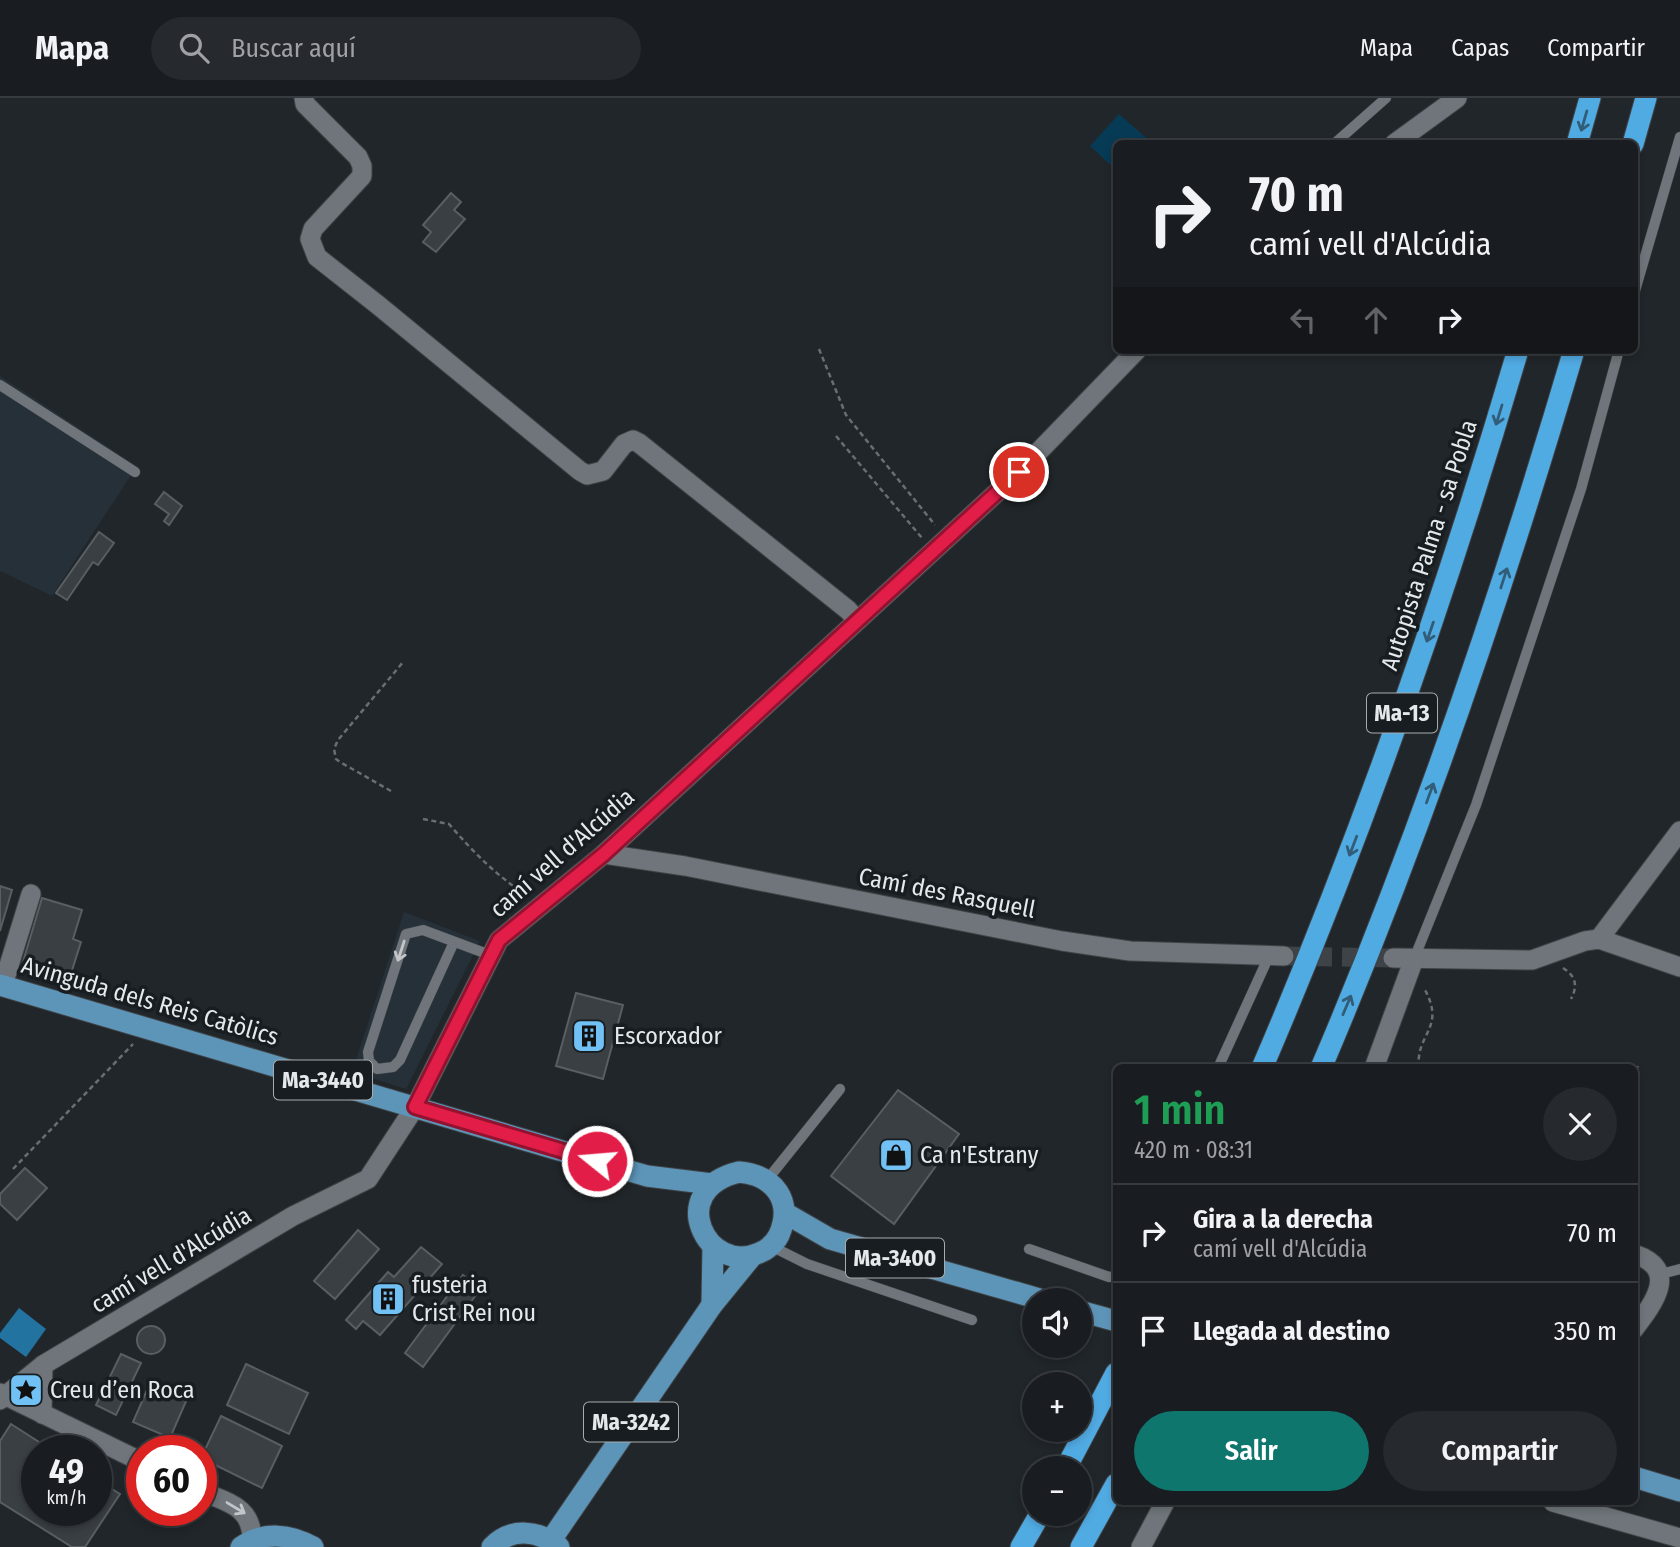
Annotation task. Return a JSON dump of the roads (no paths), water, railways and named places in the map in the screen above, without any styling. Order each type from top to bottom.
[{"type":"highway","points":[[1578,140],[1590,98]]},
{"type":"highway","points":[[1634,140],[1646,98]]},
{"type":"highway","name":"Autopista Palma - sa Pobla","points":[[1264,1064],[1341,878],[1401,716],[1469,512],[1517,354]]},
{"type":"highway","name":"Ma-13","points":[[1323,1064],[1372,945],[1448,743],[1503,582],[1573,354]]},
{"type":"highway","points":[[1072,1456],[1113,1379]]},
{"type":"highway","points":[[1081,1547],[1113,1488]]},
{"type":"highway","points":[[1021,1547],[1033,1526]]},
{"type":"main road","name":"Avinguda dels Reis Catòlics","points":[[1,985],[655,1177]]},
{"type":"main road","points":[[739,1172],[754,1174],[767,1180],[776,1189],[785,1213],[775,1241],[752,1256],[724,1254],[704,1235],[699,1209],[701,1194],[724,1175],[739,1172]]},
{"type":"main road","name":"Ma-3440","points":[[655,1177],[712,1184]]},
{"type":"main road","name":"Ma-3440","points":[[655,1177],[699,1209]]},
{"type":"main road","name":"Ma-3400","points":[[785,1213],[830,1239],[1022,1294]]},
{"type":"main road","name":"Ma-3400","points":[[775,1241],[830,1239]]},
{"type":"main road","points":[[712,1305],[713,1246]]},
{"type":"main road","name":"Ma-3242","points":[[492,1547],[508,1536],[522,1532],[537,1534],[555,1543],[712,1305],[752,1256]]},
{"type":"main road","points":[[1092,1314],[1113,1320]]},
{"type":"main road","points":[[1638,1478],[1680,1490]]},
{"type":"main road","points":[[247,1543],[277,1536],[291,1538],[313,1547]]},
{"type":"street","points":[[304,98],[306,104],[358,157],[362,166],[362,176],[313,229],[310,239],[317,257],[580,471],[587,475],[603,471],[624,444],[634,440],[848,610],[857,620]]},
{"type":"street","points":[[1399,140],[1457,98]]},
{"type":"street","name":"camí vell d'Alcúdia","points":[[1,1396],[43,1364],[293,1216],[368,1179],[415,1107],[499,940],[604,854],[1019,472],[1133,354]]},
{"type":"street","points":[[1599,939],[1680,831]]},
{"type":"street","name":"Camí des Rasquell","points":[[604,854],[685,866],[1062,942],[1130,951],[1276,956]]},
{"type":"street","points":[[1,985],[31,894]]},
{"type":"street","points":[[1393,958],[1412,963],[1516,961],[1547,956],[1599,939],[1680,967]]},
{"type":"street","points":[[1375,1064],[1412,963]]},
{"type":"street","points":[[1638,1256],[1670,1271],[1660,1296],[1638,1324]]},
{"type":"street","points":[[42,1414],[43,1364]]},
{"type":"street","points":[[1,1396],[126,1454]]},
{"type":"street","points":[[217,1498],[243,1510],[249,1518],[247,1543]]},
{"type":"street","points":[[1141,1547],[1163,1505]]},
{"type":"street","points":[[1564,1505],[1680,1538]]},
{"type":"lane","points":[[1339,140],[1386,98]]},
{"type":"lane","points":[[1638,280],[1680,137]]},
{"type":"lane","points":[[1412,963],[1476,805],[1581,489],[1618,354]]},
{"type":"lane","points":[[0,386],[135,472]]},
{"type":"lane","points":[[454,942],[400,1060],[393,1067],[377,1069],[369,1060],[368,1052],[406,934],[423,930],[454,942],[490,956]]},
{"type":"lane","points":[[1220,1064],[1276,956]]},
{"type":"lane","points":[[767,1180],[840,1089]]},
{"type":"lane","points":[[775,1241],[807,1264],[972,1320]]},
{"type":"lane","points":[[1029,1249],[1113,1276]]},
{"type":"tunnel","points":[[1284,956],[1393,958]]},
{"type":"place","name":"Escorxador","points":[[589,1036]]},
{"type":"place","name":"Ca n'Estrany","points":[[896,1155]]},
{"type":"place","name":"fusteria Crist Rei nou","points":[[388,1299]]},
{"type":"place","name":"Creu d’en Roca","points":[[26,1390]]}]
